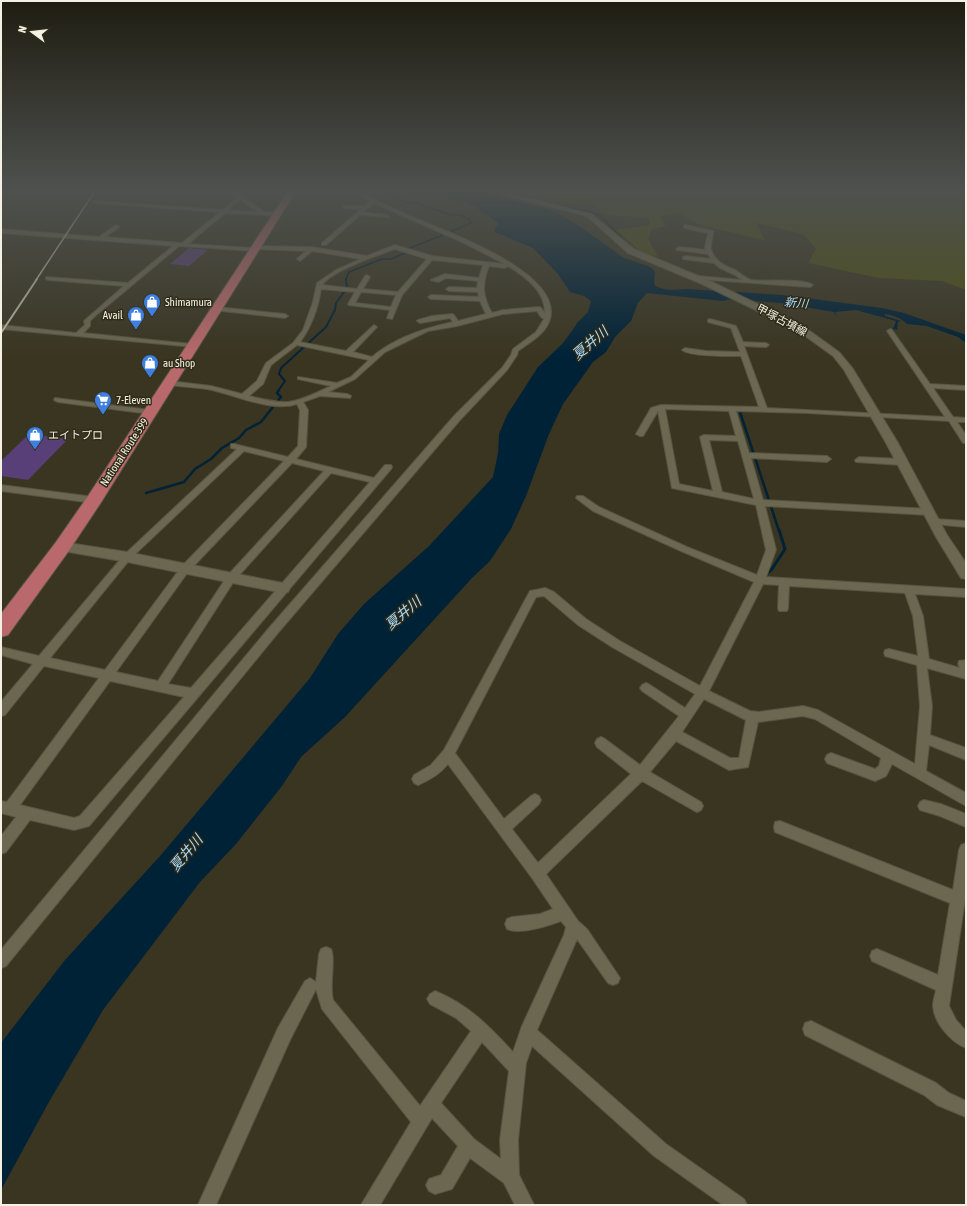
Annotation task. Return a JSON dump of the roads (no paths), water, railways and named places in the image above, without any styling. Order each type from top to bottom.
[{"type":"highway","name":"National Route 399","points":[[3,622],[62,547],[94,500],[254,248]]},
{"type":"main road","name":"甲塚古墳線","points":[[626,247],[631,251],[701,280],[775,316],[804,331],[836,354],[848,369],[930,512],[942,537],[966,574]]},
{"type":"main road","points":[[62,547],[127,557],[283,588]]},
{"type":"street","points":[[77,335],[88,325],[87,321],[89,318],[176,247]]},
{"type":"street","points":[[241,247],[311,249],[367,258]]},
{"type":"street","points":[[244,396],[260,382],[268,364],[296,343],[306,330],[316,302],[319,287],[323,280],[367,258],[394,247]]},
{"type":"street","points":[[396,247],[430,258],[487,263],[514,268]]},
{"type":"street","points":[[1,961],[273,631],[457,418],[505,369],[514,355],[515,350],[527,343],[544,325],[547,318],[546,300],[537,285],[514,268],[477,247]]},
{"type":"street","points":[[708,247],[709,252],[721,267],[745,278],[747,281]]},
{"type":"street","points":[[300,259],[311,249]]},
{"type":"street","points":[[680,249],[709,252]]},
{"type":"street","points":[[390,318],[400,294],[430,258]]},
{"type":"street","points":[[685,258],[715,260]]},
{"type":"street","points":[[487,263],[482,280],[481,299],[490,315]]},
{"type":"street","points":[[717,272],[735,273]]},
{"type":"street","points":[[434,280],[445,276],[482,280]]},
{"type":"street","points":[[48,278],[128,285]]},
{"type":"street","points":[[367,278],[351,304],[393,309]]},
{"type":"street","points":[[701,280],[810,285]]},
{"type":"street","points":[[319,287],[400,294]]},
{"type":"street","points":[[449,288],[481,290]]},
{"type":"street","points":[[431,297],[481,299]]},
{"type":"street","points":[[215,309],[252,310],[285,316]]},
{"type":"street","points":[[169,383],[211,388],[272,404],[290,404],[320,394],[353,378],[372,359],[391,346],[426,330],[457,324],[490,315],[539,309],[543,316],[547,318]]},
{"type":"street","points":[[420,321],[452,316],[457,324]]},
{"type":"street","points":[[710,321],[734,326],[764,410]]},
{"type":"street","points":[[1,327],[192,346]]},
{"type":"street","points":[[348,353],[374,327]]},
{"type":"street","points":[[890,331],[965,438]]},
{"type":"street","points":[[296,343],[372,359]]},
{"type":"street","points":[[740,344],[766,345]]},
{"type":"street","points":[[685,350],[743,354]]},
{"type":"street","points":[[300,378],[337,385]]},
{"type":"street","points":[[928,386],[966,388]]},
{"type":"street","points":[[320,394],[347,396]]},
{"type":"street","points":[[58,400],[150,412]]},
{"type":"street","points":[[299,402],[304,410],[303,444],[290,460],[184,569],[107,676],[6,808],[74,824],[84,821],[388,467]]},
{"type":"street","points":[[640,434],[654,410],[661,407],[764,410],[966,420]]},
{"type":"street","points":[[661,407],[676,486],[760,503],[930,512]]},
{"type":"street","points":[[537,873],[640,773],[674,734],[702,693],[760,580],[771,550],[760,503],[732,409]]},
{"type":"street","points":[[718,494],[704,437],[741,439]]},
{"type":"street","points":[[1,711],[127,557],[239,447],[376,481]]},
{"type":"street","points":[[746,455],[827,459]]},
{"type":"street","points":[[859,460],[902,462]]},
{"type":"street","points":[[160,687],[231,578],[329,470]]},
{"type":"street","points":[[1,488],[94,500]]},
{"type":"street","points":[[580,498],[596,509],[760,580],[966,593]]},
{"type":"street","points":[[935,522],[966,524]]},
{"type":"street","points":[[783,608],[784,581]]},
{"type":"street","points":[[909,589],[918,616],[924,663],[921,667],[926,706],[920,773]]},
{"type":"street","points":[[418,779],[426,776],[438,768],[448,754],[533,594],[545,592],[551,595],[582,622],[616,644],[702,693],[748,716],[768,716],[803,711],[818,715],[966,800]]},
{"type":"street","points":[[1,651],[41,662],[194,694]]},
{"type":"street","points":[[889,653],[924,663],[965,668]]},
{"type":"street","points":[[646,688],[687,715]]},
{"type":"street","points":[[674,734],[729,764],[744,763],[753,716]]},
{"type":"street","points":[[924,738],[966,754]]},
{"type":"street","points":[[601,743],[640,773],[697,806]]},
{"type":"street","points":[[448,754],[537,873],[573,926],[582,934],[613,978]]},
{"type":"street","points":[[831,759],[875,775],[884,771],[888,755]]},
{"type":"street","points":[[503,829],[535,800]]},
{"type":"street","points":[[924,806],[941,810],[966,821]]},
{"type":"street","points":[[1,847],[27,813]]},
{"type":"street","points":[[780,827],[957,899]]},
{"type":"street","points":[[966,850],[943,985],[941,1006],[944,1016],[951,1027],[960,1037],[966,1040]]},
{"type":"street","points":[[512,924],[540,921],[564,913]]},
{"type":"street","points":[[510,1178],[509,1140],[517,1068],[528,1032],[571,936],[573,926]]},
{"type":"street","points":[[326,954],[323,993],[327,1004],[421,1121]]},
{"type":"street","points":[[877,956],[943,985]]},
{"type":"street","points":[[207,1205],[284,1034],[310,986]]},
{"type":"street","points":[[435,999],[461,1013],[481,1029],[517,1068]]},
{"type":"street","points":[[370,1205],[431,1105],[481,1029]]},
{"type":"street","points":[[811,1029],[930,1089],[943,1099],[966,1109]]},
{"type":"street","points":[[528,1032],[660,1150],[738,1205]]},
{"type":"street","points":[[431,1105],[468,1145],[510,1178],[525,1205]]},
{"type":"street","points":[[435,1185],[446,1183],[468,1145]]},
{"type":"water","points":[[531,247],[609,247],[624,258],[653,269],[655,273],[655,286],[663,289],[783,295],[882,308],[904,313],[966,335],[966,343],[958,337],[927,326],[907,324],[900,318],[888,314],[885,314],[885,316],[901,321],[898,322],[897,330],[893,329],[896,321],[856,310],[835,312],[837,318],[834,312],[781,303],[731,299],[723,301],[647,293],[638,303],[631,321],[615,337],[606,352],[593,362],[563,404],[549,434],[526,496],[511,529],[490,561],[472,578],[345,717],[301,757],[282,786],[236,844],[200,882],[103,1010],[50,1100],[1,1190],[1,1043],[65,960],[161,855],[310,678],[338,634],[364,604],[429,546],[493,477],[498,453],[499,434],[507,415],[538,367],[563,343],[577,323],[588,312],[591,301],[584,296],[570,292],[558,274]]},
{"type":"waterway","points":[[346,280],[349,272],[382,259],[391,259],[409,251],[412,247]]},
{"type":"waterway","points":[[278,391],[285,381],[279,374],[281,368],[326,327],[335,310],[336,303],[347,288],[346,280]]},
{"type":"waterway","points":[[146,493],[184,482],[195,469],[211,459],[222,448],[239,438],[246,430],[261,422],[281,397],[277,393],[279,390]]},
{"type":"waterway","points":[[740,412],[779,531]]},
{"type":"waterway","points":[[765,575],[772,569],[785,549],[779,530]]},
{"type":"railway","points":[[36,280],[58,247]]},
{"type":"railway","points":[[1,333],[37,279]]},
{"type":"place","name":"Shimamura","points":[[152,317]]},
{"type":"place","name":"Avail","points":[[136,330]]},
{"type":"place","name":"au Shop","points":[[150,378]]},
{"type":"place","name":"7-Eleven","points":[[103,415]]},
{"type":"place","name":"エイトプロ","points":[[35,450]]},
{"type":"water label","name":"新川","points":[[796,303]]},
{"type":"water label","name":"夏井川","points":[[590,343]]},
{"type":"water label","name":"夏井川","points":[[403,613]]},
{"type":"water label","name":"夏井川","points":[[186,853]]}]
